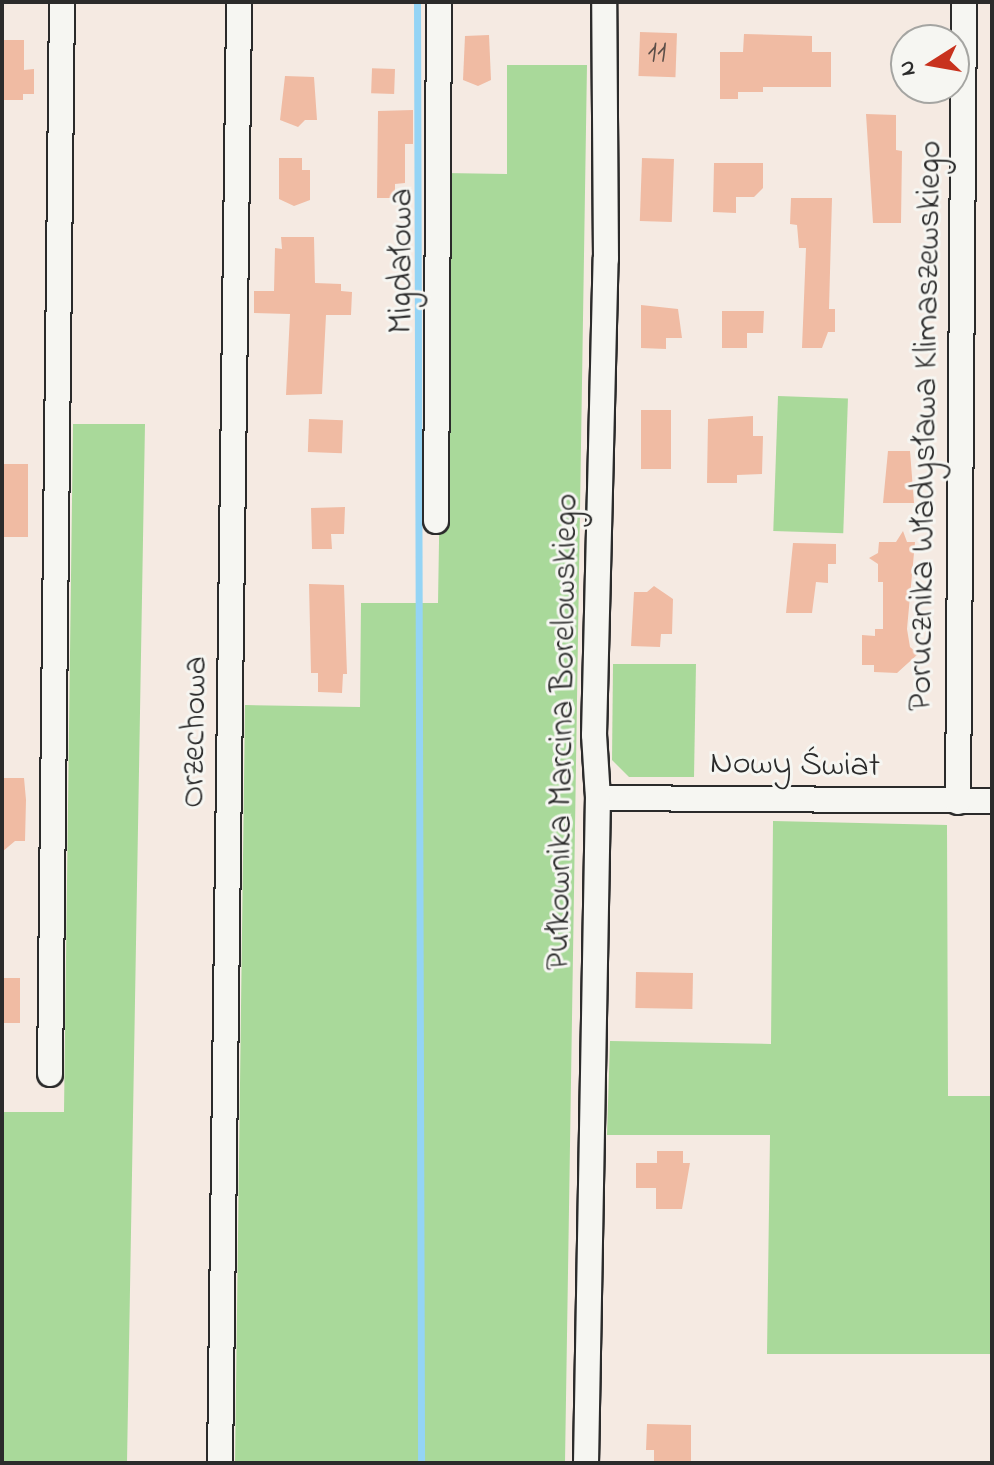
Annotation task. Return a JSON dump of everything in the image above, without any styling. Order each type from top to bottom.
[{"type":"street","points":[[50,1074],[62,2]]},
{"type":"street","name":"Orzechowa","points":[[220,1463],[239,2]]},
{"type":"street","name":"Migdałowa","points":[[436,521],[439,2]]},
{"type":"street","name":"Pułkownika Marcina Borelowskiego","points":[[586,1463],[598,798],[594,735],[606,259],[604,2]]},
{"type":"street","name":"Porucznika Władysława Klimaszewskiego","points":[[958,802],[964,2]]},
{"type":"street","name":"Nowy Świat","points":[[598,798],[992,801]]},
{"type":"green space","points":[[507,65],[587,65],[565,1463],[235,1463],[245,705],[360,707],[361,603],[438,603],[445,173],[507,174]]},
{"type":"green space","points":[[778,396],[848,398],[843,533],[773,531]]},
{"type":"green space","points":[[73,424],[145,424],[127,1463],[2,1463],[2,1112],[64,1112]]},
{"type":"green space","points":[[613,664],[696,664],[694,777],[629,777],[612,760]]},
{"type":"green space","points":[[773,821],[947,825],[948,1096],[992,1096],[992,1354],[767,1354],[770,1135],[607,1135],[610,1041],[771,1044]]},
{"type":"building","points":[[640,32],[677,33],[675,77],[638,76]]},
{"type":"building","points":[[744,34],[812,36],[812,52],[831,52],[831,87],[763,87],[763,92],[738,92],[738,99],[720,99],[720,52],[743,52]]},
{"type":"building","points":[[489,35],[491,80],[478,86],[463,80],[465,36]]},
{"type":"building","points":[[2,40],[24,40],[24,70],[34,69],[34,94],[23,94],[23,100],[2,100]]},
{"type":"building","points":[[372,68],[395,69],[394,94],[371,93]]},
{"type":"building","points":[[285,76],[314,77],[317,120],[305,120],[298,127],[280,120]]},
{"type":"building","points":[[413,110],[413,144],[405,144],[405,183],[395,184],[395,198],[377,198],[378,111]]},
{"type":"building","points":[[866,114],[896,115],[896,150],[902,151],[901,223],[873,223]]},
{"type":"building","points":[[279,158],[302,158],[302,170],[310,170],[310,200],[294,206],[279,199]]},
{"type":"building","points":[[642,158],[674,159],[672,222],[640,221]]},
{"type":"building","points":[[714,163],[763,163],[763,188],[754,197],[736,197],[736,213],[713,212]]},
{"type":"building","points":[[791,198],[832,198],[829,309],[835,309],[835,332],[828,332],[822,348],[802,348],[806,248],[799,248],[797,225],[790,224]]},
{"type":"building","points":[[281,237],[314,237],[315,283],[341,284],[341,291],[352,292],[351,315],[326,315],[322,394],[286,395],[290,314],[254,313],[254,291],[274,291],[275,248],[282,249]]},
{"type":"building","points":[[641,305],[678,309],[682,338],[666,338],[666,349],[641,348]]},
{"type":"building","points":[[722,311],[764,311],[763,333],[747,333],[747,348],[722,348]]},
{"type":"building","points":[[641,410],[671,410],[671,469],[641,469]]},
{"type":"building","points":[[753,416],[753,436],[763,436],[762,474],[737,475],[737,483],[707,483],[708,419]]},
{"type":"building","points":[[309,419],[343,420],[342,453],[308,452]]},
{"type":"building","points":[[888,451],[910,451],[914,503],[883,503]]},
{"type":"building","points":[[2,464],[28,464],[28,537],[2,537]]},
{"type":"building","points":[[345,507],[344,534],[331,534],[332,549],[312,549],[311,508]]},
{"type":"building","points":[[903,531],[907,542],[915,542],[907,629],[910,647],[918,654],[897,673],[874,672],[874,665],[862,665],[862,635],[875,636],[875,629],[883,629],[883,582],[878,582],[878,564],[869,558],[878,553],[879,542],[896,542]]},
{"type":"building","points":[[793,543],[836,544],[836,564],[828,564],[828,583],[816,582],[812,613],[786,613]]},
{"type":"building","points":[[309,584],[344,585],[347,674],[343,674],[342,693],[318,692],[318,673],[311,673]]},
{"type":"building","points":[[654,586],[673,599],[672,634],[661,634],[660,647],[631,646],[634,592],[647,592]]},
{"type":"building","points":[[2,778],[24,778],[26,800],[25,841],[15,841],[2,852]]},
{"type":"building","points":[[636,972],[693,973],[692,1009],[635,1008]]},
{"type":"building","points":[[2,978],[20,978],[20,1023],[2,1023]]},
{"type":"building","points":[[657,1151],[683,1151],[683,1163],[690,1163],[682,1209],[656,1209],[656,1188],[636,1188],[636,1163],[657,1163]]},
{"type":"building","points":[[647,1424],[691,1425],[691,1463],[654,1463],[654,1450],[646,1450]]},
{"type":"waterway","points":[[417,2],[421,1463]]}]
